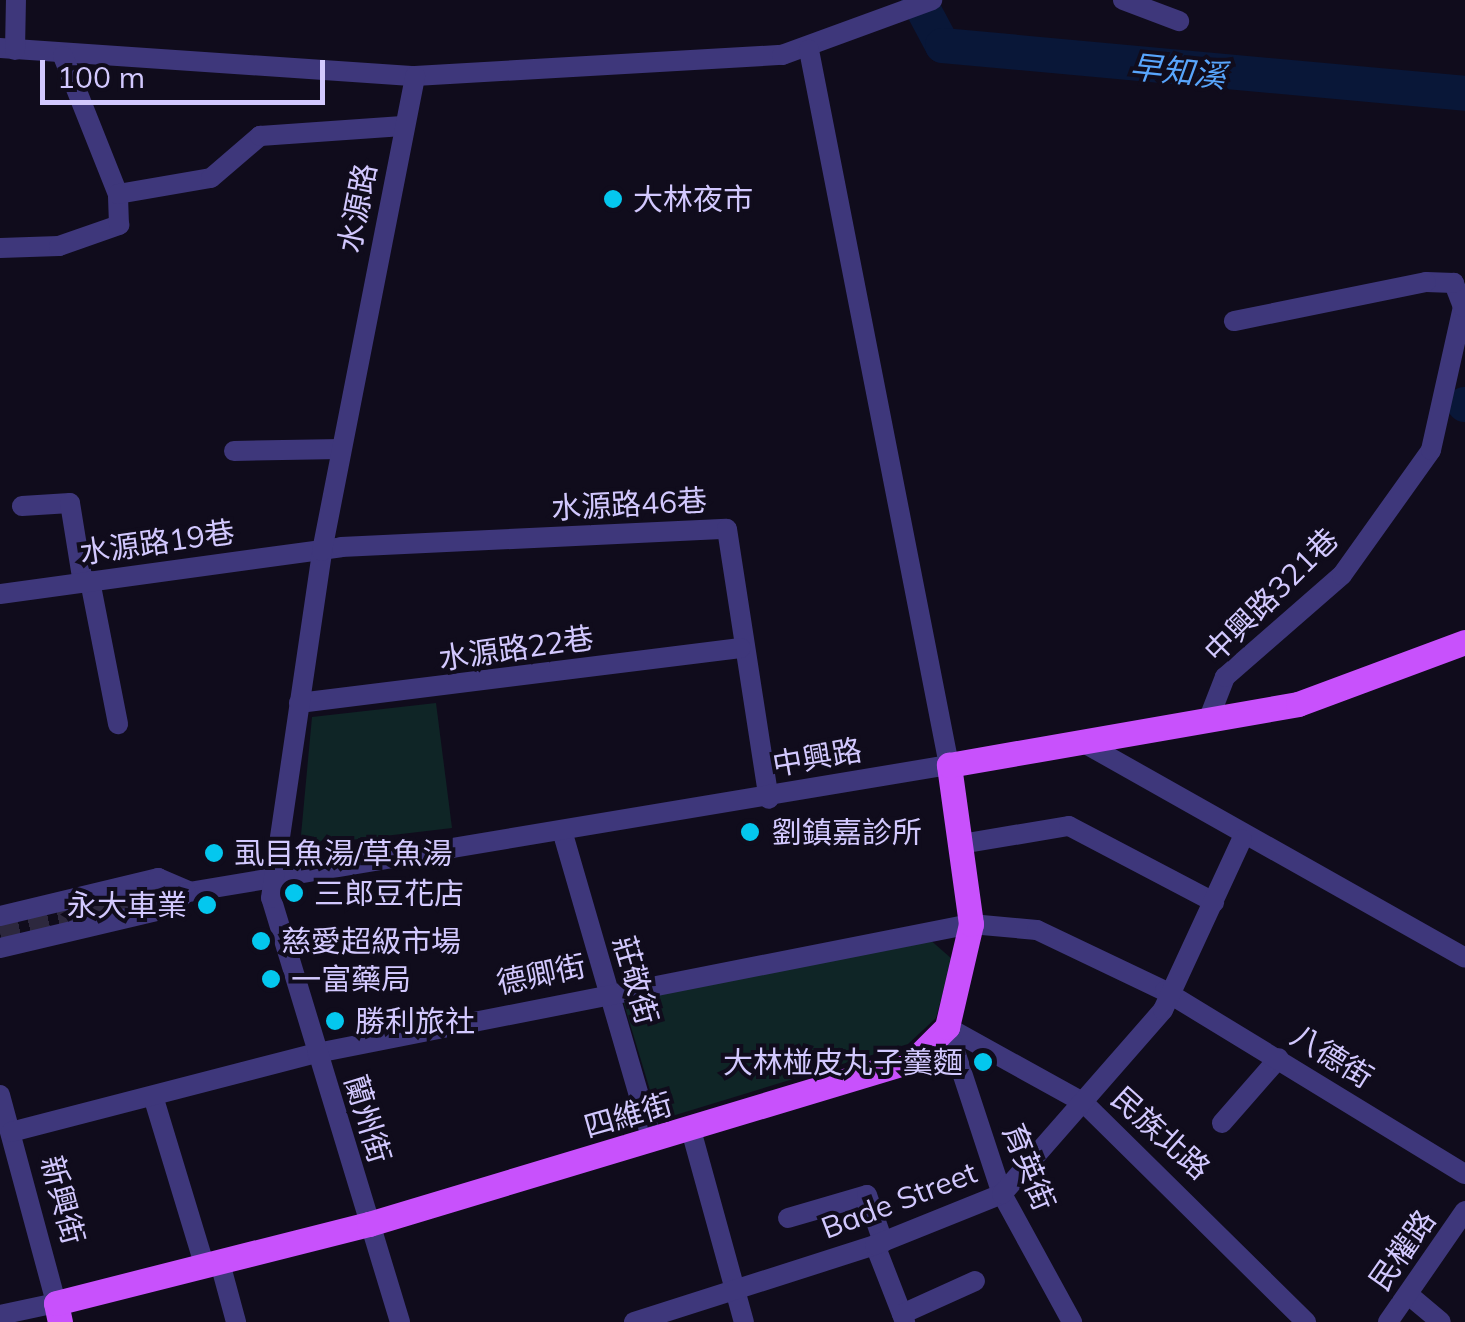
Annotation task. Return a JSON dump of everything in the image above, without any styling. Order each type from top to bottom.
[{"type":"main road","name":"中興路","points":[[950,765],[1298,704],[1465,642]]},
{"type":"main road","points":[[947,1026],[971,924],[950,765]]},
{"type":"main road","name":"四維街","points":[[58,1312],[690,1130],[914,1060],[947,1026]]},
{"type":"street","points":[[16,0],[8,49],[63,56],[415,76],[809,50],[932,0]]},
{"type":"street","points":[[1124,0],[1179,21]]},
{"type":"street","points":[[809,50],[950,765]]},
{"type":"street","points":[[0,248],[59,246],[119,226],[118,194],[63,56]]},
{"type":"street","name":"水源路","points":[[272,873],[322,551],[415,76]]},
{"type":"street","points":[[118,194],[211,178],[260,136],[404,126]]},
{"type":"street","name":"中興路321巷","points":[[1209,718],[1226,677],[1342,575],[1431,450],[1463,307],[1454,283],[1426,282],[1234,320]]},
{"type":"street","points":[[234,451],[341,449]]},
{"type":"street","points":[[22,506],[70,503],[118,724]]},
{"type":"street","name":"水源路46巷","points":[[322,551],[726,529],[741,648],[769,798]]},
{"type":"street","name":"水源路19巷","points":[[0,594],[322,551]]},
{"type":"street","name":"水源路22巷","points":[[299,703],[741,648]]},
{"type":"street","points":[[1084,743],[1242,839],[1465,958]]},
{"type":"street","name":"中興路","points":[[179,893],[272,873],[563,834],[950,765]]},
{"type":"street","points":[[961,844],[1069,826],[1214,902]]},
{"type":"street","name":"莊敬街","points":[[563,834],[652,1141]]},
{"type":"street","name":"Bade Street","points":[[634,1322],[658,1319],[735,1289],[879,1244],[1002,1194],[1163,1010],[1165,991],[1214,902],[1242,839]]},
{"type":"street","name":"蘭州街","points":[[272,873],[271,898],[400,1322]]},
{"type":"street","points":[[0,916],[158,878],[179,893],[169,908],[0,948]]},
{"type":"street","name":"德卿街","points":[[12,1132],[317,1054],[608,990],[971,924],[1037,930],[1165,991]]},
{"type":"street","name":"八德街","points":[[1165,991],[1465,1174]]},
{"type":"street","name":"民族北路","points":[[947,1026],[1084,1103],[1306,1322]]},
{"type":"street","name":"育英街","points":[[947,1026],[1002,1194],[1072,1322]]},
{"type":"street","points":[[1222,1123],[1279,1058]]},
{"type":"street","name":"新興街","points":[[0,1095],[58,1312]]},
{"type":"street","points":[[153,1096],[236,1322]]},
{"type":"street","points":[[690,1130],[744,1322]]},
{"type":"street","points":[[788,1218],[867,1194],[904,1318],[975,1281]]},
{"type":"street","name":"民權路","points":[[1388,1322],[1410,1296],[1465,1211]]},
{"type":"street","points":[[1410,1296],[1441,1322]]},
{"type":"street","points":[[0,1316],[58,1312]]},
{"type":"green space","points":[[436,703],[452,828],[300,846],[312,717]]},
{"type":"green space","points":[[928,938],[952,959],[936,1018],[908,1044],[659,1120],[621,994]]},
{"type":"waterway","name":"早知溪","points":[[918,0],[942,45],[1465,93]]},
{"type":"tunnel","points":[[0,933],[171,895]]},
{"type":"place","name":"大林夜市","points":[[613,199]]},
{"type":"place","name":"劉鎮嘉診所","points":[[750,832]]},
{"type":"place","name":"虱目魚湯/草魚湯","points":[[214,853]]},
{"type":"place","name":"三郎豆花店","points":[[294,893]]},
{"type":"place","name":"永大車業","points":[[207,905]]},
{"type":"place","name":"慈愛超級市場","points":[[261,941]]},
{"type":"place","name":"一富藥局","points":[[271,979]]},
{"type":"place","name":"勝利旅社","points":[[335,1021]]},
{"type":"place","name":"大林椪皮丸子羹麵","points":[[983,1062]]}]
